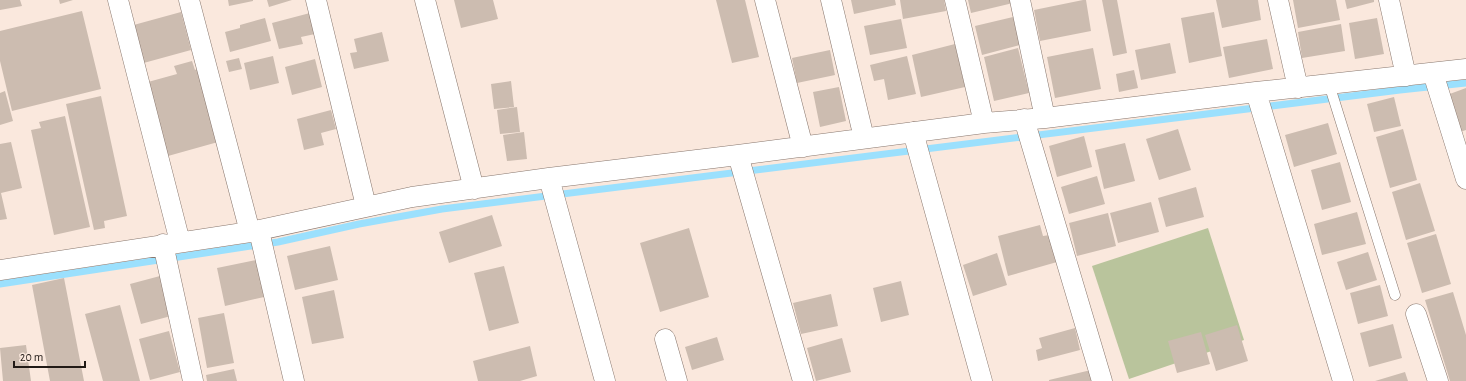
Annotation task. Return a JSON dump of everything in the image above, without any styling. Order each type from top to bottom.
[{"type":"street","points":[[118,0],[193,381]]},
{"type":"street","points":[[188,0],[258,238],[294,381]]},
{"type":"street","points":[[316,0],[366,206]]},
{"type":"street","points":[[424,0],[474,189]]},
{"type":"street","points":[[764,0],[803,147]]},
{"type":"street","points":[[832,0],[864,138]]},
{"type":"street","points":[[955,0],[984,123]]},
{"type":"street","points":[[1020,0],[1045,118]]},
{"type":"street","points":[[1278,0],[1298,88]]},
{"type":"street","points":[[1389,0],[1406,76]]},
{"type":"street","points":[[0,270],[168,251],[258,238],[366,206],[412,197],[474,189],[552,189],[741,166],[803,147],[864,138],[916,143],[984,123],[1028,130],[1045,118],[1259,103],[1298,88],[1331,89],[1406,76],[1435,82],[1466,69]]},
{"type":"street","points":[[1435,82],[1466,178]]},
{"type":"street","points":[[1259,103],[1343,381]]},
{"type":"street","points":[[1028,130],[1102,381]]},
{"type":"street","points":[[916,143],[982,381]]},
{"type":"street","points":[[741,166],[803,381]]},
{"type":"street","points":[[552,189],[605,381]]},
{"type":"street","points":[[1416,314],[1438,381]]},
{"type":"street","points":[[665,339],[677,381]]},
{"type":"lane","points":[[1331,89],[1395,295]]},
{"type":"green space","points":[[1208,228],[1244,340],[1129,379],[1092,266]]},
{"type":"building","points":[[0,0],[20,0],[22,6],[0,10]]},
{"type":"building","points":[[59,0],[73,0],[60,4]]},
{"type":"building","points":[[228,0],[253,0],[253,1],[229,6]]},
{"type":"building","points":[[267,0],[292,0],[269,7]]},
{"type":"building","points":[[454,0],[493,0],[498,19],[461,28]]},
{"type":"building","points":[[716,0],[745,0],[759,57],[732,63]]},
{"type":"building","points":[[851,0],[895,0],[896,5],[854,14]]},
{"type":"building","points":[[900,0],[944,0],[946,11],[903,19]]},
{"type":"building","points":[[968,0],[1013,0],[1013,3],[971,13]]},
{"type":"building","points":[[1086,0],[1091,31],[1040,41],[1034,10]]},
{"type":"building","points":[[1102,0],[1117,0],[1127,53],[1113,56]]},
{"type":"building","points":[[1216,0],[1258,0],[1261,20],[1222,28]]},
{"type":"building","points":[[1293,0],[1336,0],[1340,20],[1298,28]]},
{"type":"building","points":[[1345,0],[1374,0],[1374,2],[1347,9]]},
{"type":"building","points":[[82,11],[101,89],[12,111],[0,61],[0,31]]},
{"type":"building","points":[[181,12],[191,50],[140,64],[130,26]]},
{"type":"building","points":[[1214,12],[1222,56],[1189,63],[1181,18]]},
{"type":"building","points":[[310,13],[315,34],[301,37],[303,44],[279,49],[272,23]]},
{"type":"building","points":[[1013,17],[1020,45],[982,55],[975,26]]},
{"type":"building","points":[[265,18],[271,41],[230,52],[225,32],[240,28],[240,25]]},
{"type":"building","points":[[1377,18],[1384,54],[1355,59],[1349,23]]},
{"type":"building","points":[[901,19],[907,48],[870,55],[864,26]]},
{"type":"building","points":[[1341,24],[1345,51],[1302,58],[1298,32]]},
{"type":"building","points":[[382,32],[389,61],[354,69],[350,53],[357,52],[354,39]]},
{"type":"building","points":[[1267,39],[1273,69],[1229,78],[1223,47]]},
{"type":"building","points":[[1170,43],[1176,73],[1141,80],[1135,50]]},
{"type":"building","points":[[955,44],[965,87],[921,97],[912,55]]},
{"type":"building","points":[[1018,48],[1029,93],[994,101],[984,57]]},
{"type":"building","points":[[1093,48],[1101,89],[1055,98],[1047,57]]},
{"type":"building","points":[[830,50],[835,75],[797,83],[792,58]]},
{"type":"building","points":[[273,56],[279,83],[250,90],[244,63]]},
{"type":"building","points":[[907,56],[916,94],[888,100],[884,79],[874,81],[870,65]]},
{"type":"building","points":[[239,58],[242,69],[229,72],[226,61]]},
{"type":"building","points":[[315,59],[322,87],[292,95],[285,67]]},
{"type":"building","points":[[192,61],[195,70],[198,69],[218,142],[168,156],[148,82],[177,74],[174,66]]},
{"type":"building","points":[[1134,70],[1138,88],[1119,92],[1116,74]]},
{"type":"building","points":[[511,81],[514,107],[494,109],[491,84]]},
{"type":"building","points":[[839,87],[846,121],[820,127],[813,92]]},
{"type":"building","points":[[1466,88],[1466,130],[1460,132],[1447,95]]},
{"type":"building","points":[[5,91],[13,121],[0,125],[0,93]]},
{"type":"building","points":[[101,96],[127,216],[104,221],[105,228],[94,230],[66,104]]},
{"type":"building","points":[[1394,97],[1401,126],[1374,132],[1367,104]]},
{"type":"building","points":[[517,107],[520,132],[500,134],[497,110]]},
{"type":"building","points":[[331,110],[336,129],[321,133],[324,145],[304,150],[297,119]]},
{"type":"building","points":[[65,116],[90,227],[54,235],[31,130],[41,128],[39,122]]},
{"type":"building","points":[[1328,123],[1337,154],[1294,167],[1285,135]]},
{"type":"building","points":[[1178,129],[1191,170],[1159,180],[1146,139]]},
{"type":"building","points":[[1403,129],[1417,180],[1390,188],[1376,137]]},
{"type":"building","points":[[524,132],[527,159],[507,161],[503,135]]},
{"type":"building","points":[[1084,136],[1092,167],[1057,177],[1049,146]]},
{"type":"building","points":[[11,142],[22,188],[1,193],[7,219],[0,220],[0,144]]},
{"type":"building","points":[[1125,143],[1135,181],[1104,189],[1095,150]]},
{"type":"building","points":[[1340,162],[1351,202],[1322,210],[1311,170]]},
{"type":"building","points":[[1097,176],[1105,204],[1069,214],[1061,187]]},
{"type":"building","points":[[1420,183],[1435,231],[1406,240],[1392,192]]},
{"type":"building","points":[[1196,187],[1204,217],[1166,227],[1158,198]]},
{"type":"building","points":[[1151,202],[1159,232],[1118,243],[1110,213]]},
{"type":"building","points":[[1357,212],[1366,244],[1322,255],[1314,224]]},
{"type":"building","points":[[1108,213],[1116,246],[1077,256],[1069,223]]},
{"type":"building","points":[[492,215],[502,246],[449,263],[439,232]]},
{"type":"building","points":[[1040,225],[1043,236],[1050,235],[1057,262],[1008,276],[998,236]]},
{"type":"building","points":[[689,228],[709,297],[660,312],[640,243]]},
{"type":"building","points":[[1436,234],[1451,284],[1422,293],[1407,243]]},
{"type":"building","points":[[330,246],[338,280],[295,290],[287,256]]},
{"type":"building","points":[[1368,252],[1377,280],[1346,290],[1337,262]]},
{"type":"building","points":[[997,253],[1007,285],[973,296],[963,265]]},
{"type":"building","points":[[256,260],[264,297],[225,306],[217,268]]},
{"type":"building","points":[[504,266],[519,323],[489,331],[474,273]]},
{"type":"building","points":[[160,276],[171,316],[141,324],[130,284]]},
{"type":"building","points":[[64,278],[84,381],[50,381],[32,285]]},
{"type":"building","points":[[901,281],[909,315],[881,322],[873,288]]},
{"type":"building","points":[[1380,285],[1388,316],[1358,324],[1350,293]]},
{"type":"building","points":[[334,290],[344,338],[312,344],[302,297]]},
{"type":"building","points":[[1453,292],[1466,335],[1466,381],[1450,381],[1425,300]]},
{"type":"building","points":[[831,294],[838,326],[801,334],[793,303]]},
{"type":"building","points":[[120,305],[140,381],[103,381],[85,314]]},
{"type":"building","points":[[224,313],[234,363],[207,368],[198,318]]},
{"type":"building","points":[[1393,324],[1402,358],[1369,367],[1360,333]]},
{"type":"building","points":[[1237,325],[1248,361],[1216,371],[1205,335]]},
{"type":"building","points":[[1075,328],[1080,350],[1038,361],[1036,350],[1042,348],[1039,338]]},
{"type":"building","points":[[169,331],[180,372],[150,380],[139,339]]},
{"type":"building","points":[[1201,332],[1210,364],[1177,373],[1168,341]]},
{"type":"building","points":[[717,337],[724,360],[692,370],[685,347]]},
{"type":"building","points":[[842,338],[851,372],[816,381],[807,348]]},
{"type":"building","points":[[26,345],[31,381],[3,381],[0,348]]},
{"type":"building","points":[[530,346],[537,376],[520,381],[478,381],[473,361]]},
{"type":"building","points":[[234,369],[237,381],[207,381],[206,375]]},
{"type":"building","points":[[1091,370],[1094,381],[1049,381],[1049,380]]},
{"type":"building","points":[[1405,372],[1408,381],[1375,381]]},
{"type":"waterway","points":[[0,284],[278,242],[359,224],[442,209],[1466,83]]}]
